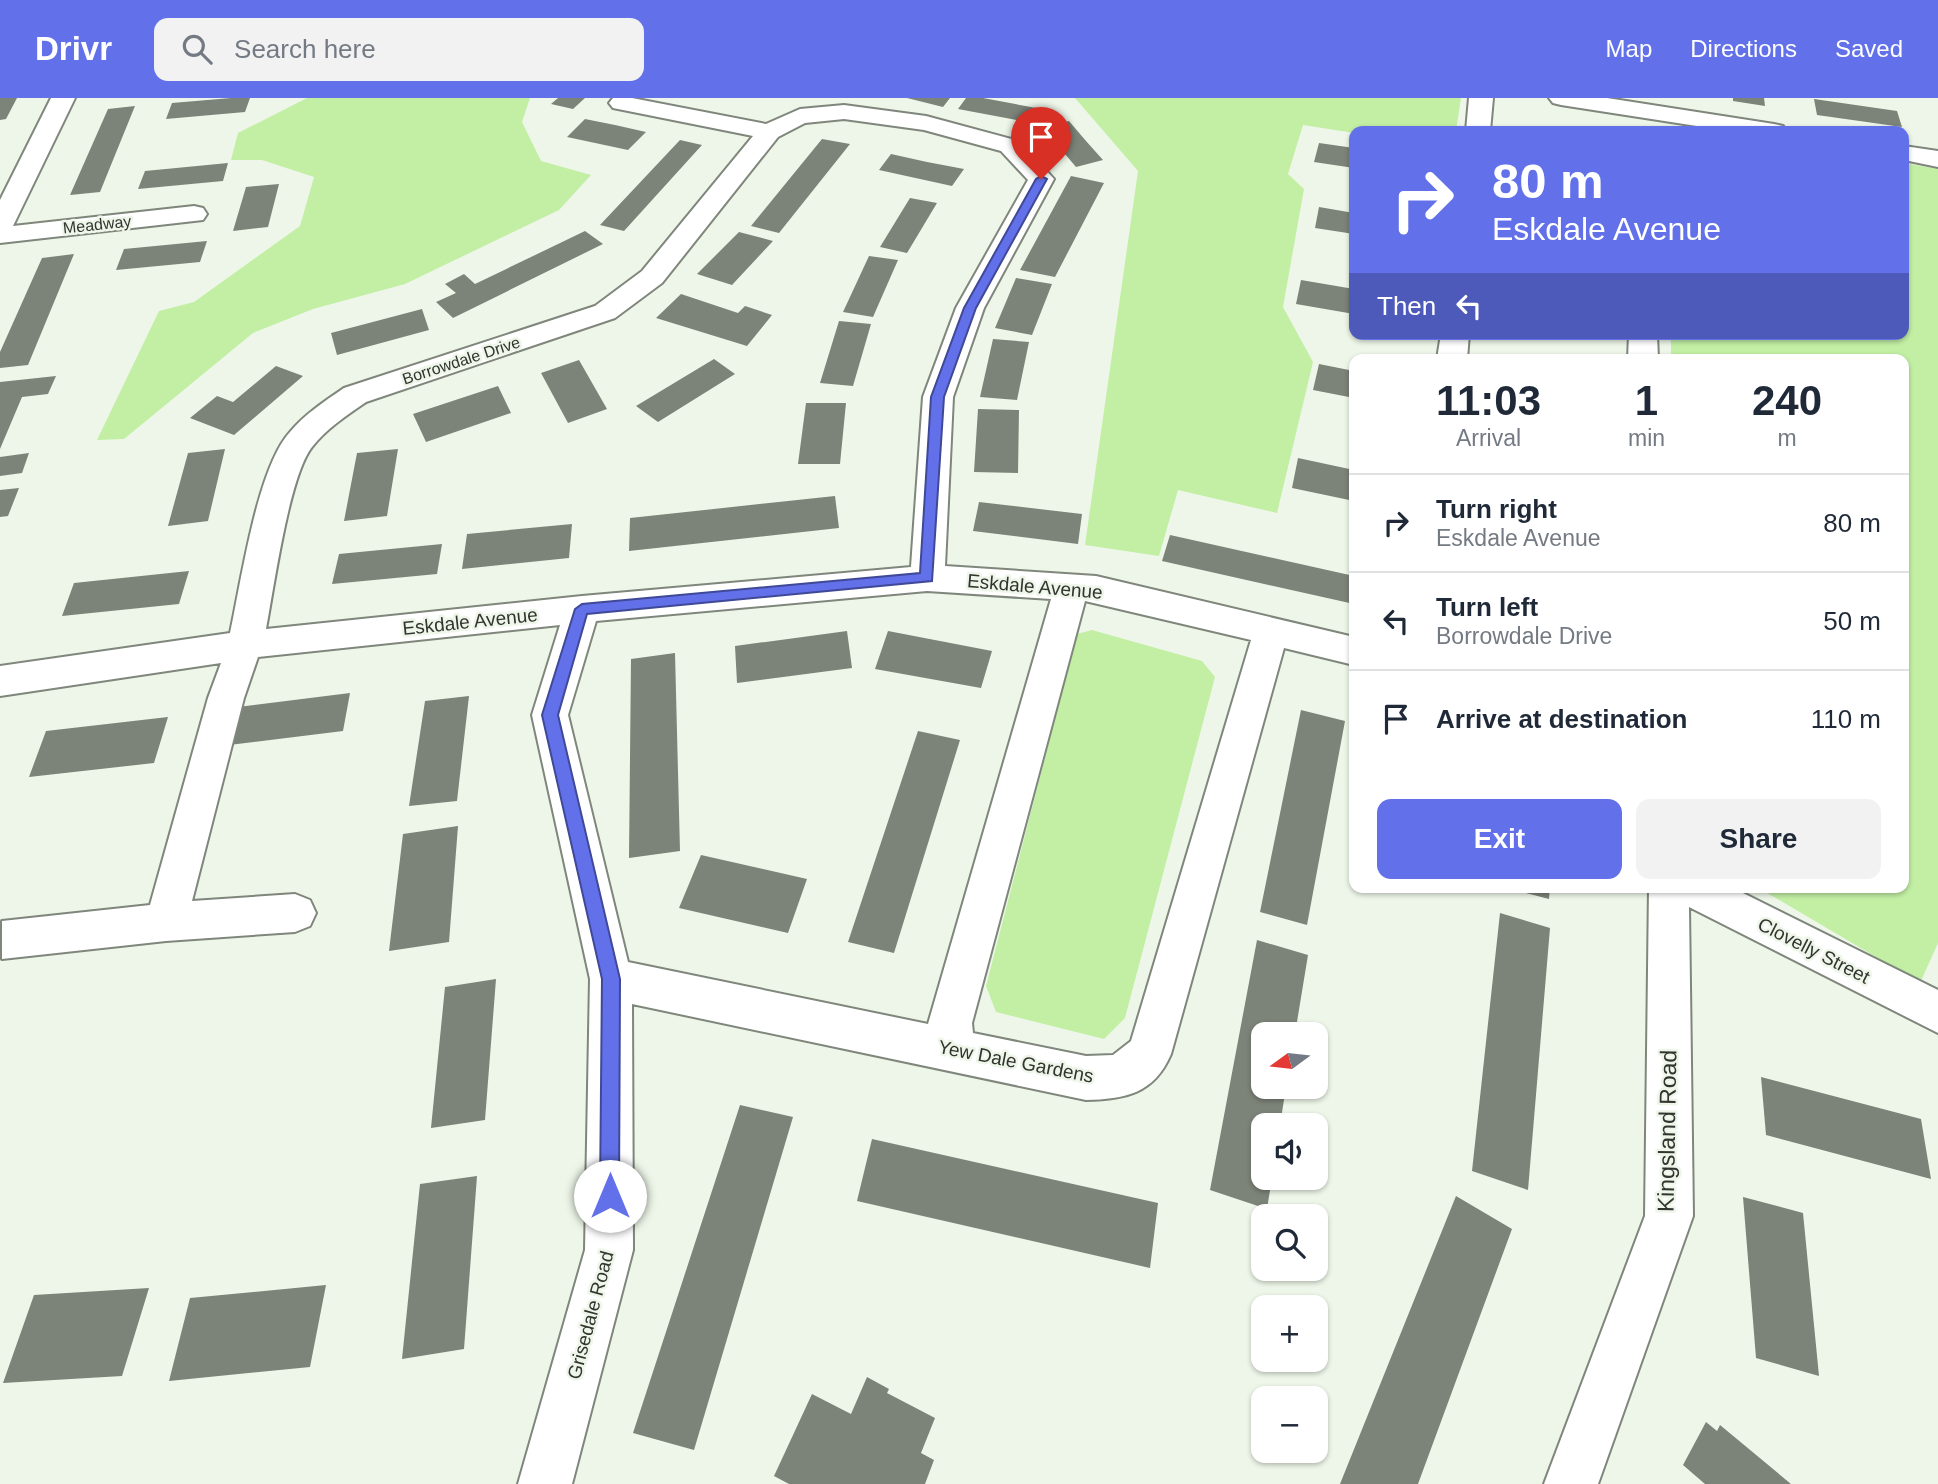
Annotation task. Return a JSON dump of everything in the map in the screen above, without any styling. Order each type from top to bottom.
[{"type":"street","points":[[0,226],[63,98]]},
{"type":"street","points":[[1478,126],[1481,98]]},
{"type":"street","points":[[1561,98],[1638,113],[1736,126]]},
{"type":"street","points":[[621,103],[769,132]]},
{"type":"street","name":"Borrowdale Drive","points":[[166,922],[226,698],[245,645],[282,473],[299,441],[325,416],[355,395],[606,312],[652,278],[769,132],[786,121],[817,113],[844,113],[926,123],[1010,146],[1041,179],[970,308],[937,397],[927,578]]},
{"type":"street","points":[[1909,154],[1938,159]]},
{"type":"street","name":"Meadway","points":[[0,235],[194,214]]},
{"type":"street","name":"Eskdale Avenue","points":[[0,681],[245,645],[582,609],[927,578],[1096,589],[1349,650]]},
{"type":"street","points":[[952,1050],[950,1023],[1072,587]]},
{"type":"street","name":"Grisedale Road","points":[[545,1484],[609,1250],[611,979],[550,715],[582,609]]},
{"type":"street","name":"Yew Dale Gardens","points":[[611,979],[1086,1077],[1121,1077],[1149,1054],[1271,632]]},
{"type":"street","name":"Kingsland Road","points":[[1572,1484],[1669,1216],[1669,893]]},
{"type":"street","name":"Clovelly Street","points":[[1702,893],[1938,1012]]},
{"type":"street","points":[[2,940],[166,922],[295,913]]},
{"type":"green space","points":[[307,98],[530,98],[522,122],[541,161],[591,175],[559,210],[405,284],[313,309],[253,333],[124,439],[97,440],[159,311],[194,302],[300,226],[314,177],[262,160],[231,160],[238,133]]},
{"type":"green space","points":[[1075,98],[1461,98],[1457,126],[1349,126],[1349,132],[1303,125],[1288,174],[1304,189],[1283,307],[1313,362],[1277,513],[1178,490],[1159,556],[1085,545],[1138,171]]},
{"type":"green space","points":[[1909,164],[1938,169],[1938,943],[1920,983],[1767,893],[1909,893],[1909,354],[1671,354],[1671,340],[1909,340]]},
{"type":"green space","points":[[1092,630],[1202,661],[1215,677],[1125,1018],[1104,1039],[996,1012],[986,986],[1077,634]]},
{"type":"building","points":[[0,98],[17,98],[6,119],[0,120]]},
{"type":"building","points":[[250,98],[245,112],[166,119],[172,103]]},
{"type":"building","points":[[558,98],[585,98],[573,109],[551,104]]},
{"type":"building","points":[[907,98],[950,98],[943,107]]},
{"type":"building","points":[[966,98],[983,98],[1036,108],[1027,122],[958,109]]},
{"type":"building","points":[[1733,98],[1764,98],[1765,106],[1733,101]]},
{"type":"building","points":[[1814,99],[1897,111],[1902,126],[1895,126],[1817,115]]},
{"type":"building","points":[[135,106],[100,192],[70,195],[108,109]]},
{"type":"building","points":[[585,119],[646,132],[628,150],[567,137]]},
{"type":"building","points":[[1069,121],[1103,160],[1076,167],[1042,127]]},
{"type":"building","points":[[822,139],[850,144],[779,233],[751,226]]},
{"type":"building","points":[[680,140],[702,145],[624,231],[600,225]]},
{"type":"building","points":[[1319,143],[1349,147],[1349,167],[1314,162]]},
{"type":"building","points":[[891,154],[964,169],[952,186],[879,170]]},
{"type":"building","points":[[228,163],[223,181],[138,189],[145,171]]},
{"type":"building","points":[[1071,176],[1104,183],[1055,277],[1020,270]]},
{"type":"building","points":[[279,184],[268,227],[233,231],[246,187]]},
{"type":"building","points":[[910,198],[937,203],[907,253],[880,247]]},
{"type":"building","points":[[1319,207],[1349,212],[1349,233],[1315,228]]},
{"type":"building","points":[[585,231],[603,244],[453,318],[436,302],[456,293],[445,284],[464,274],[475,284]]},
{"type":"building","points":[[739,232],[773,241],[732,285],[697,274]]},
{"type":"building","points":[[207,241],[200,262],[116,270],[124,249]]},
{"type":"building","points":[[74,254],[28,365],[0,368],[0,352],[42,258]]},
{"type":"building","points":[[869,256],[898,260],[873,317],[843,312]]},
{"type":"building","points":[[1016,278],[1052,284],[1032,335],[995,328]]},
{"type":"building","points":[[1301,280],[1349,288],[1349,313],[1296,304]]},
{"type":"building","points":[[681,294],[738,313],[745,306],[772,315],[747,346],[656,318]]},
{"type":"building","points":[[422,309],[429,330],[337,355],[331,333]]},
{"type":"building","points":[[839,321],[871,324],[853,386],[820,383]]},
{"type":"building","points":[[993,339],[1029,342],[1017,400],[980,397]]},
{"type":"building","points":[[714,359],[735,374],[658,422],[636,406]]},
{"type":"building","points":[[579,360],[607,409],[568,423],[541,373]]},
{"type":"building","points":[[1319,364],[1349,370],[1349,397],[1313,390]]},
{"type":"building","points":[[276,366],[303,376],[234,435],[190,418],[217,396],[233,402]]},
{"type":"building","points":[[56,376],[48,394],[22,397],[0,449],[0,382]]},
{"type":"building","points":[[498,386],[511,413],[426,442],[413,414]]},
{"type":"building","points":[[806,403],[846,403],[840,464],[798,464]]},
{"type":"building","points":[[978,409],[1019,410],[1018,473],[974,472]]},
{"type":"building","points":[[225,449],[208,521],[168,526],[188,453]]},
{"type":"building","points":[[398,449],[387,516],[344,521],[357,453]]},
{"type":"building","points":[[29,453],[22,473],[0,476],[0,457]]},
{"type":"building","points":[[1298,458],[1349,469],[1349,500],[1292,488]]},
{"type":"building","points":[[19,488],[8,516],[0,517],[0,490]]},
{"type":"building","points":[[835,496],[839,528],[629,551],[630,518]]},
{"type":"building","points":[[979,502],[1082,514],[1078,544],[973,531]]},
{"type":"building","points":[[572,524],[569,558],[462,569],[467,534]]},
{"type":"building","points":[[1170,535],[1349,575],[1349,603],[1162,561]]},
{"type":"building","points":[[442,544],[437,574],[332,584],[339,554]]},
{"type":"building","points":[[189,571],[179,604],[62,616],[74,583]]},
{"type":"building","points":[[847,631],[852,668],[737,683],[735,646]]},
{"type":"building","points":[[888,631],[992,651],[981,688],[875,669]]},
{"type":"building","points":[[675,653],[680,851],[629,858],[631,659]]},
{"type":"building","points":[[350,693],[343,731],[229,745],[238,707]]},
{"type":"building","points":[[469,696],[457,801],[409,806],[425,701]]},
{"type":"building","points":[[1301,710],[1345,721],[1307,925],[1260,912]]},
{"type":"building","points":[[168,717],[154,763],[29,777],[46,731]]},
{"type":"building","points":[[918,731],[960,740],[894,953],[848,942]]},
{"type":"building","points":[[458,826],[449,942],[389,951],[403,834]]},
{"type":"building","points":[[701,855],[807,879],[788,933],[679,908]]},
{"type":"building","points":[[1526,893],[1550,893],[1549,899]]},
{"type":"building","points":[[1500,913],[1550,928],[1528,1190],[1472,1171]]},
{"type":"building","points":[[1257,940],[1308,955],[1297,1022],[1251,1022],[1251,1099],[1284,1099],[1282,1113],[1251,1113],[1251,1190],[1270,1190],[1268,1204],[1252,1204],[1210,1190]]},
{"type":"building","points":[[496,979],[485,1120],[431,1128],[445,987]]},
{"type":"building","points":[[1761,1077],[1921,1119],[1931,1179],[1766,1135]]},
{"type":"building","points":[[740,1105],[793,1117],[694,1450],[633,1433]]},
{"type":"building","points":[[872,1139],[1158,1203],[1150,1268],[857,1201]]},
{"type":"building","points":[[477,1176],[464,1349],[402,1359],[420,1184]]},
{"type":"building","points":[[1456,1196],[1512,1229],[1418,1484],[1340,1484]]},
{"type":"building","points":[[1743,1197],[1803,1213],[1819,1376],[1756,1358]]},
{"type":"building","points":[[326,1285],[310,1367],[169,1381],[190,1298]]},
{"type":"building","points":[[149,1288],[122,1376],[3,1383],[34,1295]]},
{"type":"building","points":[[867,1377],[889,1389],[887,1393],[935,1418],[921,1453],[934,1460],[925,1484],[789,1484],[774,1476],[812,1394],[851,1414]]},
{"type":"building","points":[[1706,1422],[1717,1431],[1720,1425],[1791,1484],[1705,1484],[1683,1465]]},
{"type":"route","points":[[610,1196],[611,979],[550,715],[582,609],[927,578],[937,397],[970,308],[1041,179]]}]
